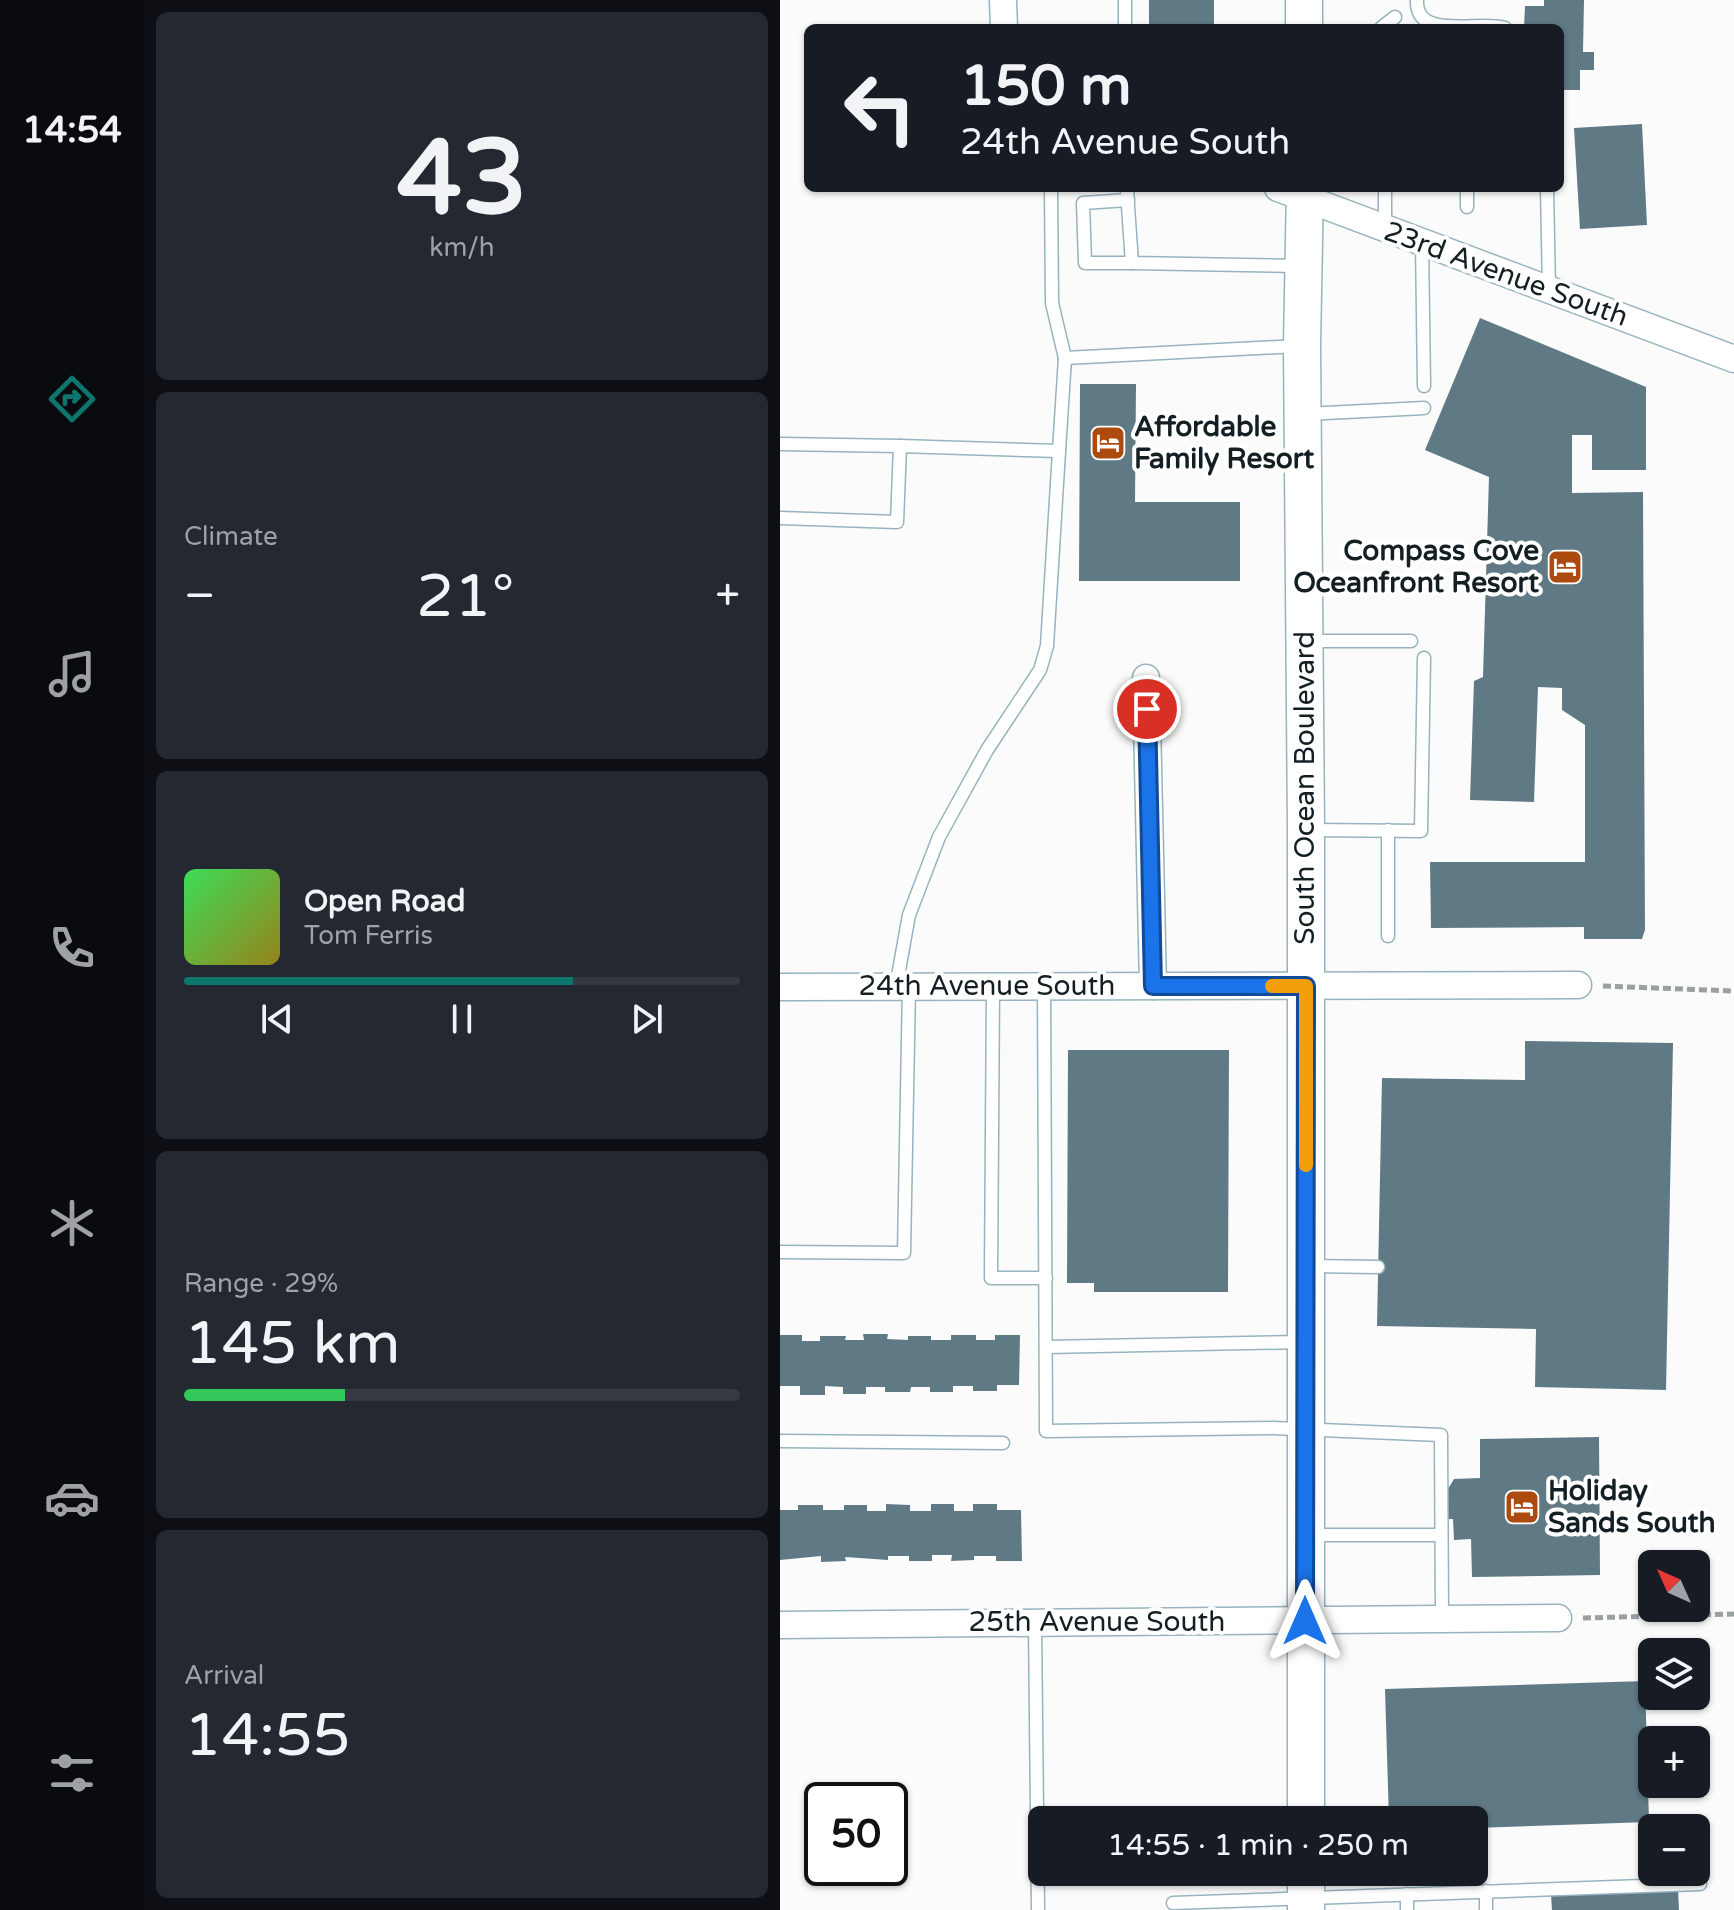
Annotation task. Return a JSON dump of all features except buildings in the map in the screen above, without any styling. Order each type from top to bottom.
[{"type":"main road","points":[[1304,0],[1304,24]]},
{"type":"main road","name":"South Ocean Boulevard","points":[[1296,192],[1303,266],[1306,1806]]},
{"type":"street","points":[[1003,0],[1004,24]]},
{"type":"street","name":"23rd Avenue South","points":[[1296,192],[1385,229],[1734,359]]},
{"type":"street","points":[[1146,678],[1153,986]]},
{"type":"street","name":"24th Avenue South","points":[[780,987],[1578,985]]},
{"type":"street","name":"25th Avenue South","points":[[780,1625],[1558,1618]]},
{"type":"lane","points":[[1125,0],[1125,24]]},
{"type":"lane","points":[[1417,0],[1416,11],[1424,21],[1433,24]]},
{"type":"lane","points":[[1386,24],[1395,17]]},
{"type":"lane","points":[[780,1252],[904,1253],[902,986],[909,915],[939,837],[987,750],[1040,670],[1047,646],[1065,358],[1052,303],[1051,192]]},
{"type":"lane","points":[[1385,192],[1385,229]]},
{"type":"lane","points":[[1467,192],[1467,207]]},
{"type":"lane","points":[[1547,192],[1549,290]]},
{"type":"lane","points":[[1132,263],[1128,194],[1083,203],[1085,263],[1303,266]]},
{"type":"lane","points":[[1422,242],[1424,386]]},
{"type":"lane","points":[[1065,358],[1302,345]]},
{"type":"lane","points":[[1303,415],[1424,408]]},
{"type":"lane","points":[[780,444],[1059,451]]},
{"type":"lane","points":[[780,518],[897,522],[900,446]]},
{"type":"lane","points":[[1303,641],[1411,641]]},
{"type":"lane","points":[[1306,830],[1421,831],[1424,658]]},
{"type":"lane","points":[[1388,830],[1388,936]]},
{"type":"lane","points":[[1044,986],[1046,1431],[1305,1428],[1441,1435],[1442,1619]]},
{"type":"lane","points":[[993,987],[991,1278],[1046,1278]]},
{"type":"lane","points":[[1306,1266],[1378,1267]]},
{"type":"lane","points":[[1046,1347],[1306,1342]]},
{"type":"lane","points":[[780,1441],[1003,1443]]},
{"type":"lane","points":[[1305,1535],[1441,1535]]},
{"type":"lane","points":[[1035,1623],[1038,1910]]},
{"type":"lane","points":[[1173,1903],[1306,1893],[1407,1894],[1639,1886]]},
{"type":"lane","points":[[1486,1891],[1486,1910]]},
{"type":"lane","points":[[1407,1894],[1407,1910]]},
{"type":"path","points":[[1578,985],[1734,991]]},
{"type":"path","points":[[1558,1618],[1734,1614]]},
{"type":"slow traffic","points":[[1272,986],[1306,986],[1306,1165]]},
{"type":"place","name":"Affordable Family Resort","points":[[1108,443]]},
{"type":"place","name":"Compass Cove Oceanfront Resort","points":[[1565,567]]},
{"type":"place","name":"Holiday Sands South","points":[[1522,1507]]},
{"type":"route","points":[[1147,709],[1153,986],[1306,986],[1305,1621]]}]
